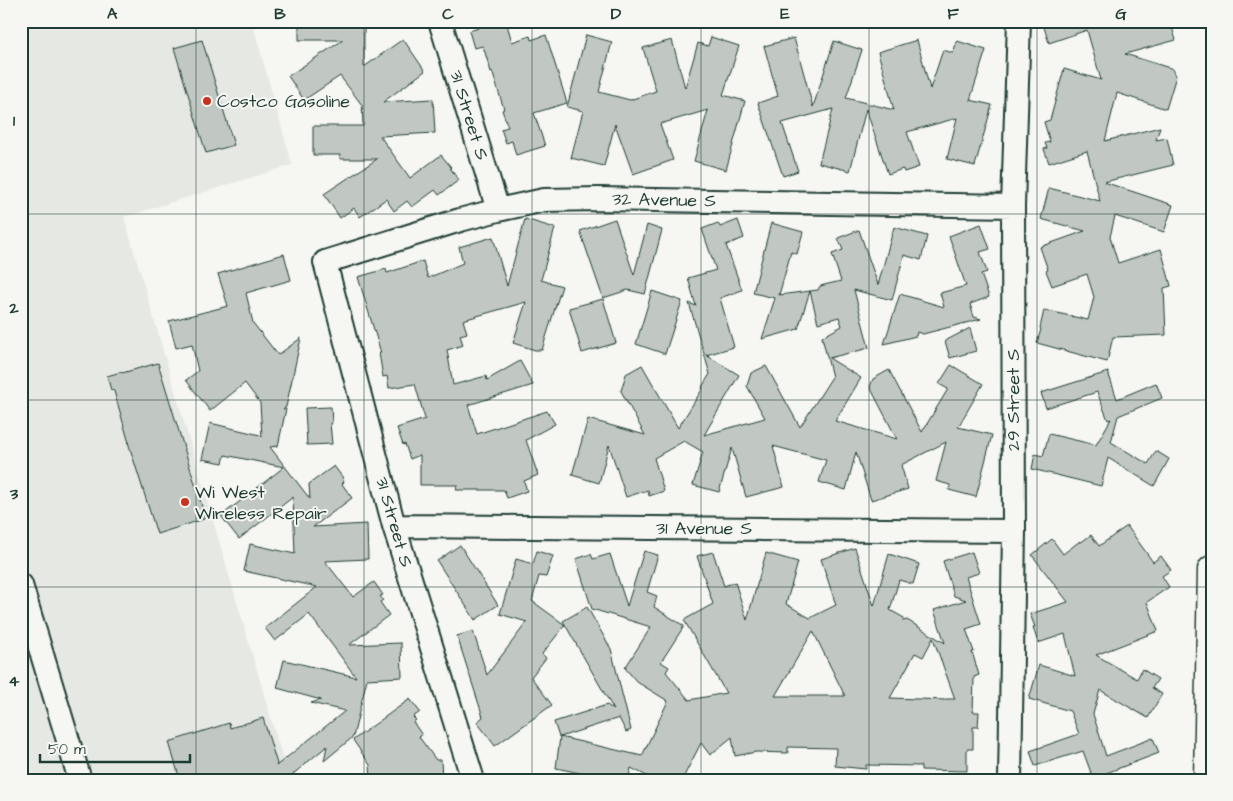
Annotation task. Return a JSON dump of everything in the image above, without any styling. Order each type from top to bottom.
[{"type":"street","name":"31 Street S","points":[[440,21],[498,210]]},
{"type":"street","name":"29 Street S","points":[[1010,780],[1014,531],[1013,206],[1019,21]]},
{"type":"street","name":"32 Avenue S","points":[[325,262],[451,223],[544,200],[599,199],[1013,206]]},
{"type":"street","name":"31 Street S","points":[[325,262],[394,526],[473,780]]},
{"type":"street","name":"31 Avenue S","points":[[394,526],[1014,531]]},
{"type":"street","points":[[1208,780],[1212,570]]},
{"type":"street","points":[[21,585],[80,780]]},
{"type":"shaded area","points":[[21,21],[252,21],[292,165],[124,217],[289,780],[21,780]]},
{"type":"building","points":[[299,21],[364,21],[364,67],[403,39],[425,71],[383,102],[433,99],[435,133],[380,136],[410,178],[441,155],[459,180],[439,195],[435,190],[412,207],[407,201],[394,211],[386,199],[360,217],[354,208],[340,218],[324,194],[377,159],[340,159],[340,155],[313,155],[313,126],[363,126],[362,105],[340,76],[304,100],[288,76],[343,40],[299,40]]},
{"type":"building","points":[[476,21],[506,21],[512,42],[530,36],[531,40],[546,35],[567,103],[534,113],[545,146],[516,155],[512,141],[506,143],[501,129],[508,127],[492,71],[483,46],[474,48],[469,31],[479,28]]},
{"type":"building","points":[[1042,21],[1170,21],[1176,40],[1125,54],[1173,69],[1176,76],[1166,109],[1117,93],[1105,141],[1160,127],[1156,140],[1167,138],[1173,165],[1104,182],[1173,205],[1164,232],[1115,216],[1110,237],[1118,263],[1161,249],[1171,286],[1164,288],[1166,335],[1113,337],[1107,362],[1037,343],[1044,310],[1088,320],[1094,297],[1087,274],[1052,286],[1040,247],[1085,231],[1041,219],[1049,188],[1100,201],[1087,151],[1049,163],[1044,149],[1047,148],[1045,143],[1050,142],[1044,122],[1050,120],[1064,69],[1101,80],[1087,30],[1049,43]]},
{"type":"building","points":[[586,35],[612,42],[599,92],[630,100],[656,91],[643,48],[672,40],[685,88],[698,43],[708,46],[711,37],[739,46],[723,95],[745,101],[726,170],[694,161],[708,110],[660,124],[673,160],[633,174],[615,124],[604,166],[571,158],[583,111],[567,107]]},
{"type":"building","points":[[794,38],[813,107],[834,41],[862,50],[846,98],[894,110],[878,52],[917,40],[930,89],[943,50],[953,53],[957,41],[986,50],[970,100],[992,105],[975,166],[947,159],[957,118],[907,132],[919,167],[904,172],[903,169],[888,174],[866,109],[850,171],[819,163],[833,109],[782,123],[798,171],[783,176],[758,103],[778,96],[764,46]]},
{"type":"building","points":[[202,40],[234,145],[206,153],[174,48]]},
{"type":"building","points":[[525,219],[555,228],[541,280],[562,286],[542,350],[535,350],[513,343],[526,302],[463,320],[467,333],[460,335],[463,345],[447,350],[453,385],[486,376],[487,380],[520,361],[533,385],[468,405],[477,434],[547,411],[555,424],[526,440],[538,475],[524,481],[527,491],[507,498],[504,490],[456,490],[457,485],[420,485],[420,455],[410,459],[397,428],[425,419],[415,384],[389,388],[387,376],[383,377],[379,353],[381,353],[358,277],[386,269],[387,273],[423,261],[428,278],[463,263],[459,247],[493,237],[507,286]]},
{"type":"building","points":[[615,219],[634,275],[647,225],[662,230],[645,294],[628,290],[603,298],[580,231]]},
{"type":"building","points":[[738,220],[744,238],[726,245],[742,290],[720,298],[734,347],[706,355],[739,375],[704,435],[765,418],[747,386],[751,373],[766,366],[800,427],[832,377],[822,337],[842,326],[839,317],[818,323],[810,291],[818,290],[820,286],[841,281],[832,254],[843,250],[838,238],[859,230],[878,285],[894,227],[927,236],[921,260],[904,255],[892,300],[854,290],[869,348],[829,358],[861,378],[835,421],[897,439],[870,387],[873,379],[889,370],[922,432],[948,389],[939,384],[951,365],[983,384],[958,427],[992,435],[976,497],[949,490],[950,485],[936,481],[946,442],[901,465],[908,489],[871,500],[856,452],[846,490],[819,482],[826,460],[773,446],[784,487],[746,497],[732,448],[719,492],[693,485],[703,452],[684,441],[654,458],[664,491],[649,496],[648,490],[626,497],[609,445],[599,483],[572,475],[588,419],[645,435],[621,391],[626,374],[642,365],[678,428],[710,374],[689,303],[696,306],[688,278],[716,270],[702,229],[718,223],[720,227]]},
{"type":"building","points":[[771,223],[803,232],[797,254],[791,252],[779,295],[810,291],[798,329],[762,339],[775,298],[753,293]]},
{"type":"building","points":[[981,224],[990,249],[980,252],[987,272],[981,274],[989,297],[970,304],[974,317],[981,319],[923,334],[917,332],[916,336],[884,344],[900,294],[944,307],[940,293],[966,286],[949,236]]},
{"type":"building","points":[[284,254],[291,280],[246,293],[253,323],[278,355],[301,338],[286,407],[283,409],[286,409],[278,446],[270,447],[310,499],[309,484],[334,466],[343,478],[344,482],[342,484],[352,498],[313,527],[367,524],[368,559],[325,561],[353,597],[374,582],[383,595],[380,596],[383,600],[380,602],[389,615],[349,645],[401,643],[402,677],[367,679],[353,737],[324,761],[327,746],[286,780],[180,780],[169,742],[229,723],[230,728],[263,718],[276,766],[345,711],[311,703],[321,700],[277,688],[284,660],[356,677],[309,614],[275,641],[265,628],[317,587],[244,571],[250,544],[295,554],[293,497],[239,539],[221,516],[284,467],[225,455],[223,463],[202,459],[210,423],[262,437],[260,403],[245,383],[210,411],[186,380],[198,371],[192,344],[176,348],[169,321],[228,306],[218,274]]},
{"type":"building","points":[[652,291],[682,301],[665,354],[636,344]]},
{"type":"building","points":[[603,299],[616,343],[582,353],[569,308]]},
{"type":"building","points":[[970,328],[976,351],[950,358],[945,341]]},
{"type":"building","points":[[158,363],[204,513],[204,519],[157,534],[114,391],[111,390],[107,376]]},
{"type":"building","points":[[1108,372],[1117,399],[1156,383],[1162,398],[1118,416],[1111,442],[1148,464],[1156,451],[1169,459],[1154,486],[1108,458],[1101,486],[1032,469],[1035,454],[1043,456],[1049,434],[1096,445],[1111,419],[1108,420],[1097,392],[1046,408],[1041,393]]},
{"type":"building","points":[[331,407],[332,444],[307,445],[305,408]]},
{"type":"building","points":[[1127,526],[1153,562],[1161,556],[1171,570],[1162,576],[1169,587],[1147,602],[1158,631],[1096,655],[1137,679],[1142,669],[1158,679],[1152,688],[1162,694],[1148,718],[1100,690],[1093,714],[1106,756],[1153,738],[1159,753],[1093,778],[1083,751],[1035,766],[1030,751],[1079,734],[1070,711],[1029,699],[1039,665],[1075,676],[1065,634],[1038,643],[1030,614],[1068,602],[1032,555],[1052,539],[1063,554],[1091,535],[1099,546]]},
{"type":"building","points":[[460,545],[498,605],[475,620],[437,561]]},
{"type":"building","points":[[855,548],[874,606],[889,554],[919,564],[913,584],[899,580],[890,610],[904,618],[903,621],[907,620],[945,643],[934,610],[966,600],[954,596],[943,561],[972,552],[979,573],[966,577],[981,624],[966,629],[979,675],[974,677],[973,712],[979,712],[978,727],[973,727],[973,749],[967,749],[967,771],[921,770],[921,766],[866,765],[866,769],[835,766],[836,748],[788,747],[788,753],[756,752],[735,756],[732,737],[710,755],[701,743],[682,780],[655,780],[631,768],[628,780],[614,780],[556,768],[560,737],[642,756],[668,701],[637,682],[625,668],[651,627],[592,609],[576,559],[591,554],[593,559],[610,554],[627,606],[644,551],[658,555],[647,592],[657,596],[654,607],[684,626],[661,662],[669,667],[666,672],[689,700],[726,693],[684,620],[713,604],[697,556],[713,552],[724,586],[735,582],[747,620],[766,553],[798,562],[786,604],[810,618],[836,605],[821,559]],"holes":[[[813,631],[845,696],[775,696]],[[933,638],[955,699],[890,698],[915,653],[923,657]]]},
{"type":"building","points":[[537,551],[553,556],[546,577],[539,576],[532,601],[565,625],[542,654],[546,658],[531,677],[552,705],[495,746],[477,722],[483,717],[457,636],[473,631],[487,675],[527,622],[500,614],[516,559],[533,564]]},
{"type":"building","points":[[587,607],[611,649],[631,730],[626,732],[619,718],[560,737],[554,722],[607,705],[614,710],[563,621]]},
{"type":"building","points":[[410,699],[420,712],[413,717],[416,720],[413,722],[422,735],[419,737],[436,760],[441,760],[442,780],[371,780],[370,765],[353,740]]},
{"type":"place","name":"Costco Gasoline","points":[[207,101]]},
{"type":"place","name":"Wi West Wireless Repair","points":[[185,502]]}]
